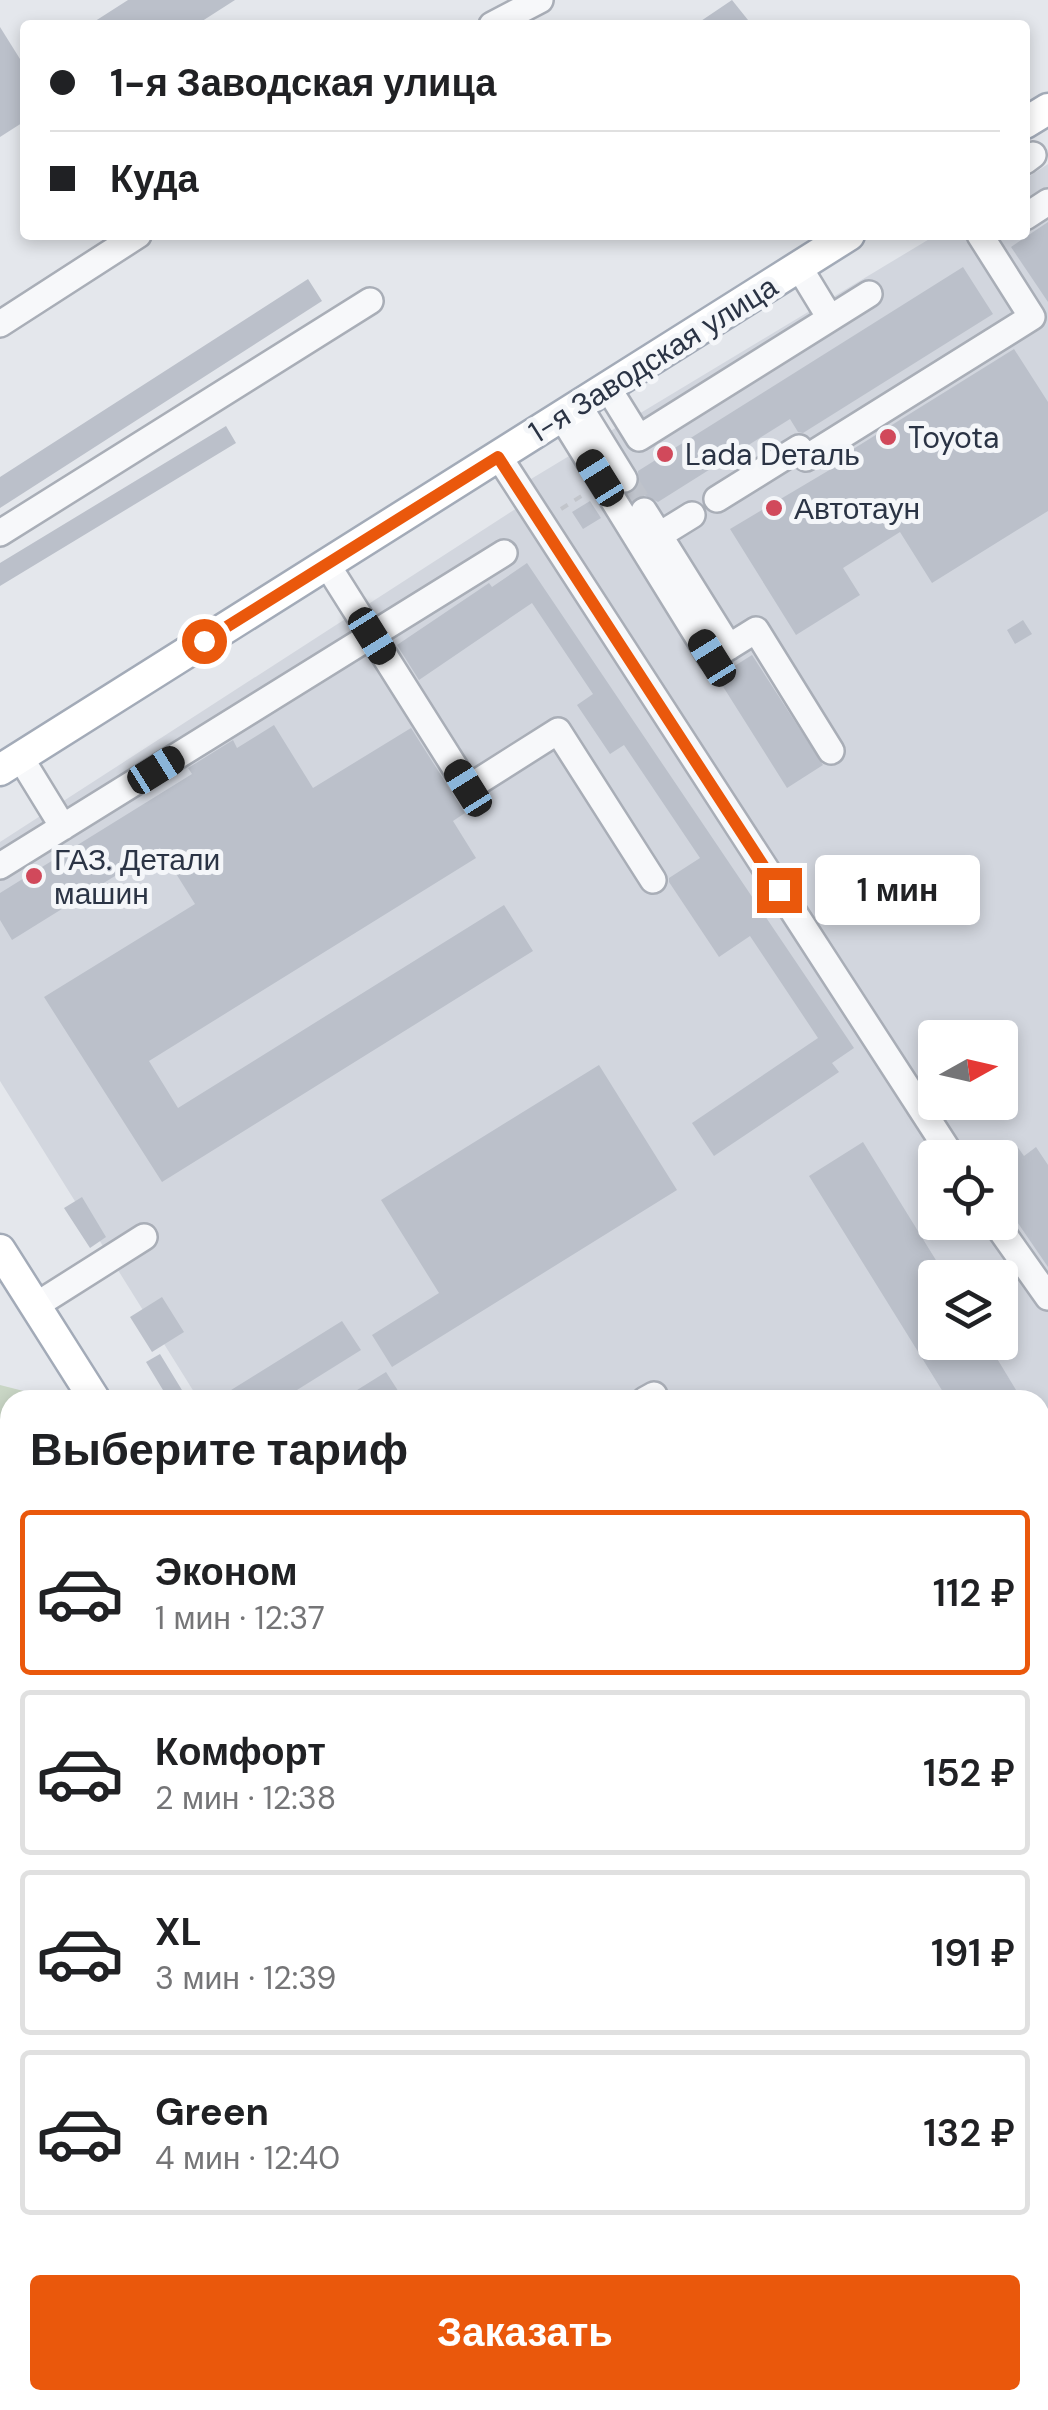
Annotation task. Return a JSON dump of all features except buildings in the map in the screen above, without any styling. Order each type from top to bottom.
[{"type":"main road","name":"1-я Заводская улица","points":[[10,764],[841,240]]},
{"type":"main road","points":[[0,1250],[89,1390]]},
{"type":"street","points":[[502,20],[540,0]]},
{"type":"street","points":[[3,315],[130,240]]},
{"type":"street","points":[[717,499],[800,448],[806,458],[1032,317],[989,240]]},
{"type":"street","points":[[798,267],[830,318]]},
{"type":"street","points":[[639,438],[869,294]]},
{"type":"street","points":[[0,533],[370,301]]},
{"type":"street","points":[[600,484],[646,449],[608,388]]},
{"type":"street","points":[[570,412],[600,484],[651,541],[729,647],[756,630],[832,751]]},
{"type":"street","points":[[498,457],[940,1140]]},
{"type":"street","points":[[644,511],[651,541]]},
{"type":"street","points":[[651,541],[692,515]]},
{"type":"street","points":[[0,866],[504,553]]},
{"type":"street","points":[[326,563],[468,788],[558,731],[653,880]]},
{"type":"street","points":[[10,764],[63,827]]},
{"type":"street","points":[[35,1306],[144,1237]]},
{"type":"street","points":[[1008,1240],[1048,1297]]},
{"type":"shaded area","points":[[1048,164],[1048,1390],[193,1390],[0,1081],[0,842],[534,497],[526,482],[928,240],[1030,240],[1030,176]]},
{"type":"tunnel","points":[[624,479],[644,511]]},
{"type":"place","name":"Toyota","points":[[888,437]]},
{"type":"place","name":"Lada Dеталь","points":[[665,454]]},
{"type":"place","name":"Автотаун","points":[[774,508]]},
{"type":"place","name":"ГАЗ. Детали машин","points":[[34,876]]},
{"type":"route","points":[[204,641],[498,457],[779,890]]}]
